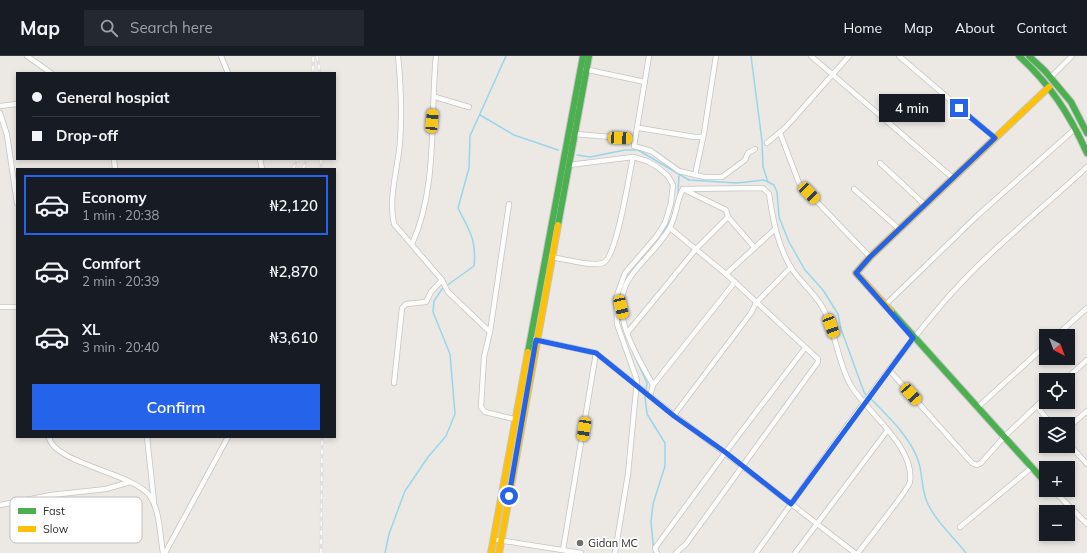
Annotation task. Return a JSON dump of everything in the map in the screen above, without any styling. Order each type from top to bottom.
[{"type":"main road","points":[[491,553],[514,418],[551,257],[569,165],[583,69],[583,56]]},
{"type":"main road","points":[[499,553],[533,339],[583,69],[589,56]]},
{"type":"main road","points":[[1019,56],[1049,87],[1068,112],[1087,154]]},
{"type":"main road","points":[[1028,56],[1071,102],[1087,133]]},
{"type":"main road","points":[[1039,476],[856,276],[856,271],[1049,87]]},
{"type":"street","points":[[27,56],[50,72]]},
{"type":"street","points":[[221,56],[228,72]]},
{"type":"street","points":[[398,56],[402,100],[400,143],[391,212],[394,224],[443,281],[448,292],[490,332]]},
{"type":"street","points":[[412,244],[420,225],[426,201],[435,97],[436,56]]},
{"type":"street","points":[[649,56],[634,146],[651,151],[679,171],[695,175],[722,177],[745,160],[748,153],[755,149]]},
{"type":"street","points":[[695,175],[703,137],[716,56]]},
{"type":"street","points":[[811,56],[954,178]]},
{"type":"street","points":[[767,144],[780,133],[849,56]]},
{"type":"street","points":[[899,56],[995,138]]},
{"type":"street","points":[[1050,78],[1072,56]]},
{"type":"street","points":[[583,69],[645,82]]},
{"type":"street","points":[[435,97],[469,107]]},
{"type":"street","points":[[0,106],[16,104]]},
{"type":"street","points":[[0,113],[7,135],[16,196]]},
{"type":"street","points":[[638,128],[703,137]]},
{"type":"street","points":[[884,306],[978,216],[1076,128]]},
{"type":"street","points":[[780,133],[798,183],[870,257]]},
{"type":"street","points":[[574,134],[635,139]]},
{"type":"street","points":[[551,257],[594,264],[604,263],[609,259],[618,235],[633,157]]},
{"type":"street","points":[[569,165],[633,157],[647,161],[656,166],[668,176],[673,185],[671,204],[665,223],[656,237],[625,273],[616,298],[617,324],[636,374],[637,387],[628,474],[615,553]]},
{"type":"street","points":[[880,163],[925,205]]},
{"type":"street","points":[[756,553],[913,338],[975,270],[1087,168]]},
{"type":"street","points":[[533,339],[596,353],[674,416],[725,452],[856,553],[910,484],[910,468],[905,454],[864,404],[849,382],[822,305],[790,267],[774,230],[769,194],[762,188],[683,189]]},
{"type":"street","points":[[683,189],[726,210],[728,217],[754,247]]},
{"type":"street","points":[[653,385],[628,332],[621,307],[623,294],[628,281],[659,245],[670,228],[676,214],[683,189]]},
{"type":"street","points":[[854,189],[899,230]]},
{"type":"street","points":[[509,204],[490,332],[484,357],[481,407],[486,412],[514,418]]},
{"type":"street","points":[[628,332],[696,249],[728,217]]},
{"type":"street","points":[[670,228],[735,282],[818,360],[818,364],[686,544],[676,553]]},
{"type":"street","points":[[726,274],[774,230]]},
{"type":"street","points":[[674,416],[751,314],[756,303],[790,267]]},
{"type":"street","points":[[394,383],[402,308],[406,304],[426,302],[431,292],[443,281]]},
{"type":"street","points":[[649,395],[653,385],[735,282]]},
{"type":"street","points":[[0,307],[16,307]]},
{"type":"street","points":[[1064,329],[1087,308]]},
{"type":"street","points":[[656,553],[656,548],[725,452],[805,348]]},
{"type":"street","points":[[978,408],[1039,351]]},
{"type":"street","points":[[563,550],[596,353]]},
{"type":"street","points":[[1073,373],[1087,360]]},
{"type":"street","points":[[890,371],[972,463],[977,465],[981,463],[1004,437],[1037,406],[1046,417]]},
{"type":"street","points":[[1075,422],[1087,411]]},
{"type":"street","points":[[796,553],[887,431]]},
{"type":"street","points":[[49,438],[57,448],[66,455],[143,489],[154,504]]},
{"type":"street","points":[[147,438],[154,504],[164,553]]},
{"type":"street","points":[[164,553],[227,438]]},
{"type":"street","points":[[1075,451],[1087,464]]},
{"type":"street","points":[[960,527],[1031,468]]},
{"type":"street","points":[[41,497],[106,489],[130,482]]},
{"type":"street","points":[[1060,497],[1087,524]]},
{"type":"street","points":[[0,505],[10,503]]},
{"type":"street","points":[[494,540],[581,553]]},
{"type":"waterway","points":[[385,553],[389,534],[405,491],[428,457],[446,436],[455,414],[450,354],[433,312],[434,301],[442,289],[474,266],[475,257],[473,242],[469,229],[458,208],[469,168],[470,136],[506,56]]},
{"type":"waterway","points":[[751,56],[762,141],[763,167],[768,182]]},
{"type":"waterway","points":[[480,115],[514,135],[558,150]]},
{"type":"waterway","points":[[577,155],[590,157],[625,150],[638,150],[689,180],[737,183],[764,180],[774,185],[777,192],[779,217],[789,242],[805,270],[823,290],[838,314],[841,329],[864,392],[867,396]]},
{"type":"waterway","points":[[678,195],[679,175]]},
{"type":"waterway","points":[[662,235],[673,216]]},
{"type":"waterway","points":[[621,291],[619,309],[623,327]]},
{"type":"waterway","points":[[633,352],[647,383],[645,397],[647,414],[665,443],[665,466],[653,504],[651,522],[654,553]]},
{"type":"waterway","points":[[870,398],[910,443],[920,465],[927,502],[940,522],[966,553]]},
{"type":"railway","points":[[317,56],[320,72]]},
{"type":"railway","points":[[313,57],[313,72]]},
{"type":"railway","points":[[294,168],[298,160]]},
{"type":"railway","points":[[303,168],[307,160]]},
{"type":"railway","points":[[321,160],[321,168]]},
{"type":"railway","points":[[321,553],[322,438]]},
{"type":"traffic: fast","points":[[528,352],[583,56]]},
{"type":"traffic: fast","points":[[558,225],[589,56]]},
{"type":"traffic: fast","points":[[1019,56],[1050,89],[1074,126],[1087,153]]},
{"type":"traffic: fast","points":[[1029,56],[1045,71],[1071,102],[1087,133]]},
{"type":"traffic: fast","points":[[891,311],[1039,475]]},
{"type":"traffic: slow","points":[[891,311],[856,273],[870,257],[1049,87]]},
{"type":"traffic: slow","points":[[499,553],[558,225]]},
{"type":"traffic: slow","points":[[491,553],[528,352]]},
{"type":"place","name":"Gidan MC","points":[[580,543]]},
{"type":"route","points":[[509,496],[536,340],[596,353],[674,416],[725,452],[791,504],[863,404],[890,371],[913,338],[856,276],[856,271],[995,138],[959,108]]}]
